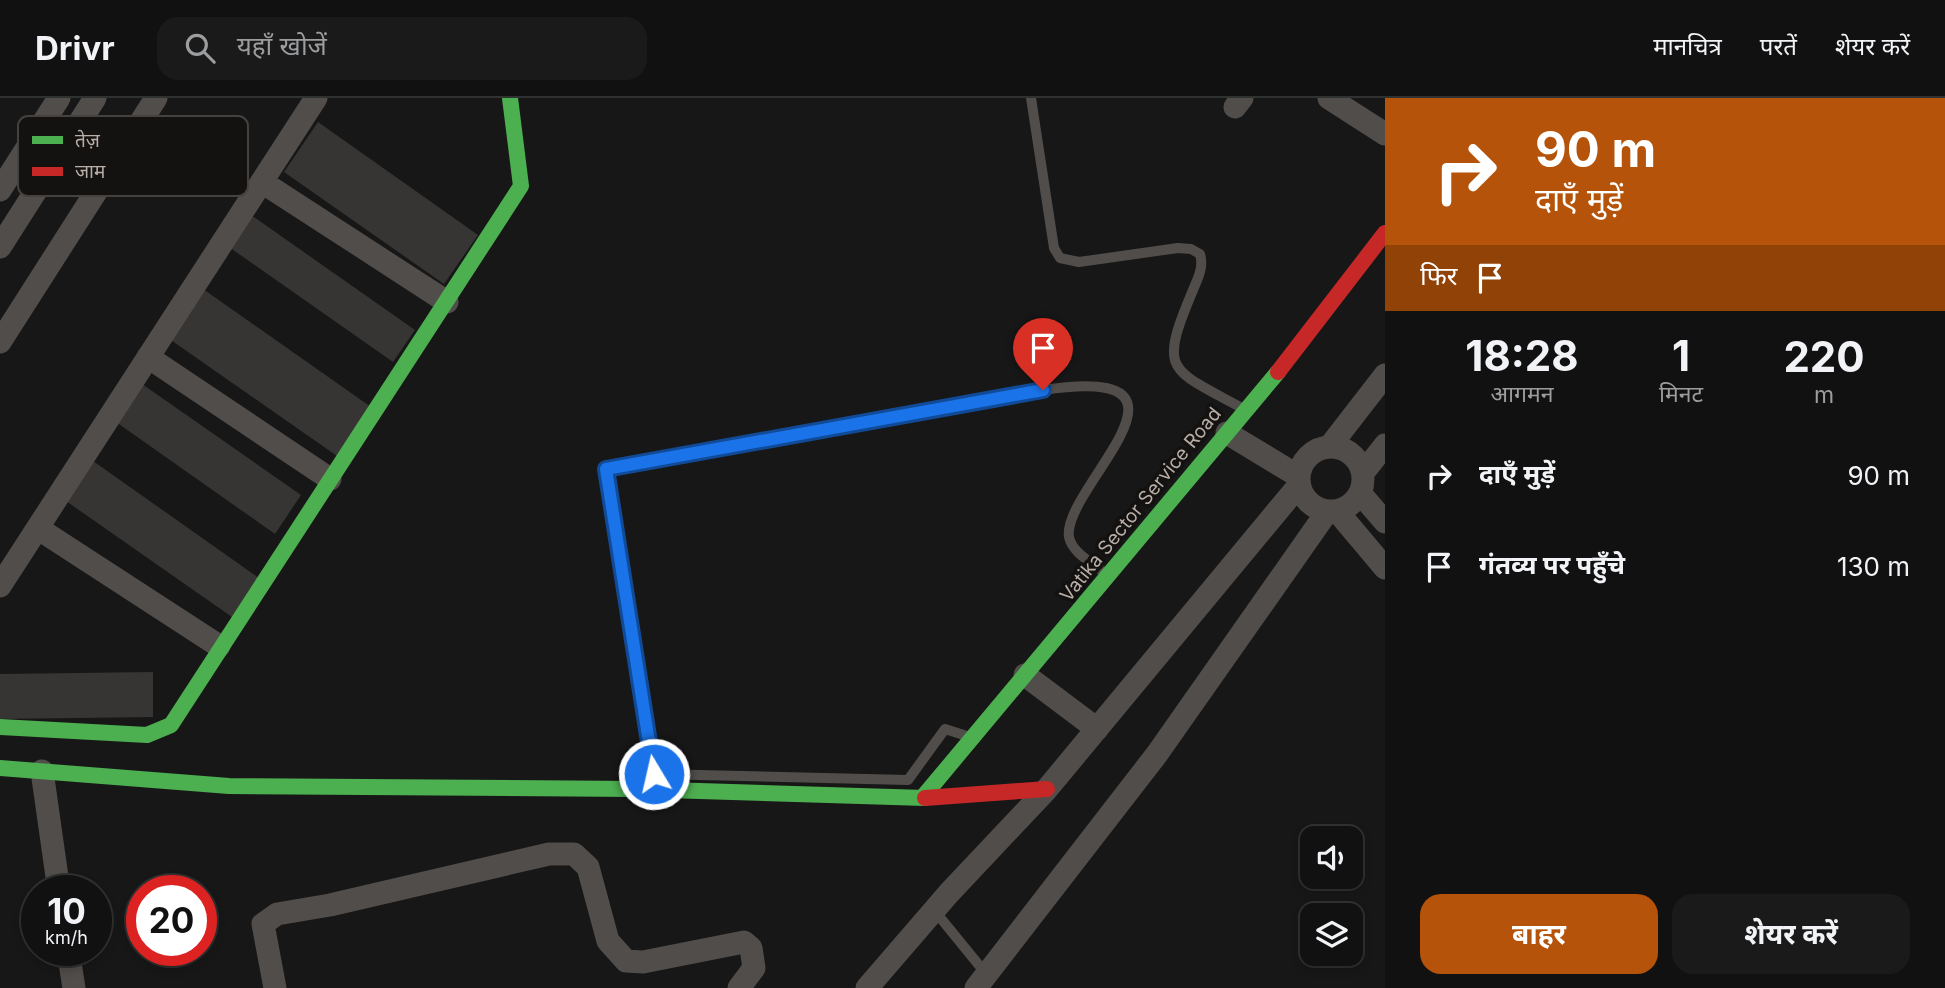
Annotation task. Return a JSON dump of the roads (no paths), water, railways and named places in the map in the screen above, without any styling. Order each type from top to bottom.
[{"type":"street","points":[[47,116],[59,98]]},
{"type":"street","points":[[82,116],[94,98]]},
{"type":"street","points":[[144,116],[156,98]]},
{"type":"street","points":[[0,586],[316,98]]},
{"type":"street","points":[[0,727],[147,735],[161,732],[170,725],[521,186],[510,98]]},
{"type":"street","points":[[1329,98],[1385,135]]},
{"type":"street","points":[[0,190],[18,162]]},
{"type":"street","points":[[262,181],[447,302]]},
{"type":"street","points":[[0,247],[32,196]]},
{"type":"street","points":[[0,342],[93,196]]},
{"type":"street","name":"Vatika Sector Service Road","points":[[922,798],[1290,357],[1385,233]]},
{"type":"street","points":[[148,357],[330,479]]},
{"type":"street","points":[[867,988],[934,910],[1047,789],[1298,480],[1305,459],[1312,452],[1330,446],[1385,376]]},
{"type":"street","points":[[1227,433],[1298,480],[1308,503],[1332,511],[1385,568]]},
{"type":"street","points":[[982,981],[1157,754],[1332,511],[1347,508],[1385,445]]},
{"type":"street","points":[[1330,446],[1351,453],[1362,483],[1385,522]]},
{"type":"street","points":[[38,528],[219,646]]},
{"type":"street","points":[[1025,675],[1097,729]]},
{"type":"street","points":[[0,768],[229,786],[635,789],[922,798],[1047,789]]},
{"type":"street","points":[[43,771],[57,875]]},
{"type":"street","points":[[275,988],[263,924],[277,914],[330,905],[549,854],[574,854],[588,867],[608,941],[626,961],[643,962],[744,942],[751,948],[754,968],[739,988]]},
{"type":"street","points":[[71,966],[74,988]]},
{"type":"lane","points":[[1031,98],[1055,248],[1059,258],[1079,262],[1178,248],[1191,249],[1200,254],[1203,263],[1174,335],[1172,350],[1186,378],[1245,409]]},
{"type":"lane","points":[[972,738],[945,729],[908,780],[654,774],[606,469],[1074,385],[1104,389],[1118,394],[1125,402],[1127,411],[1123,434],[1073,514],[1069,536],[1073,548],[1108,576]]},
{"type":"lane","points":[[934,910],[982,981]]}]
